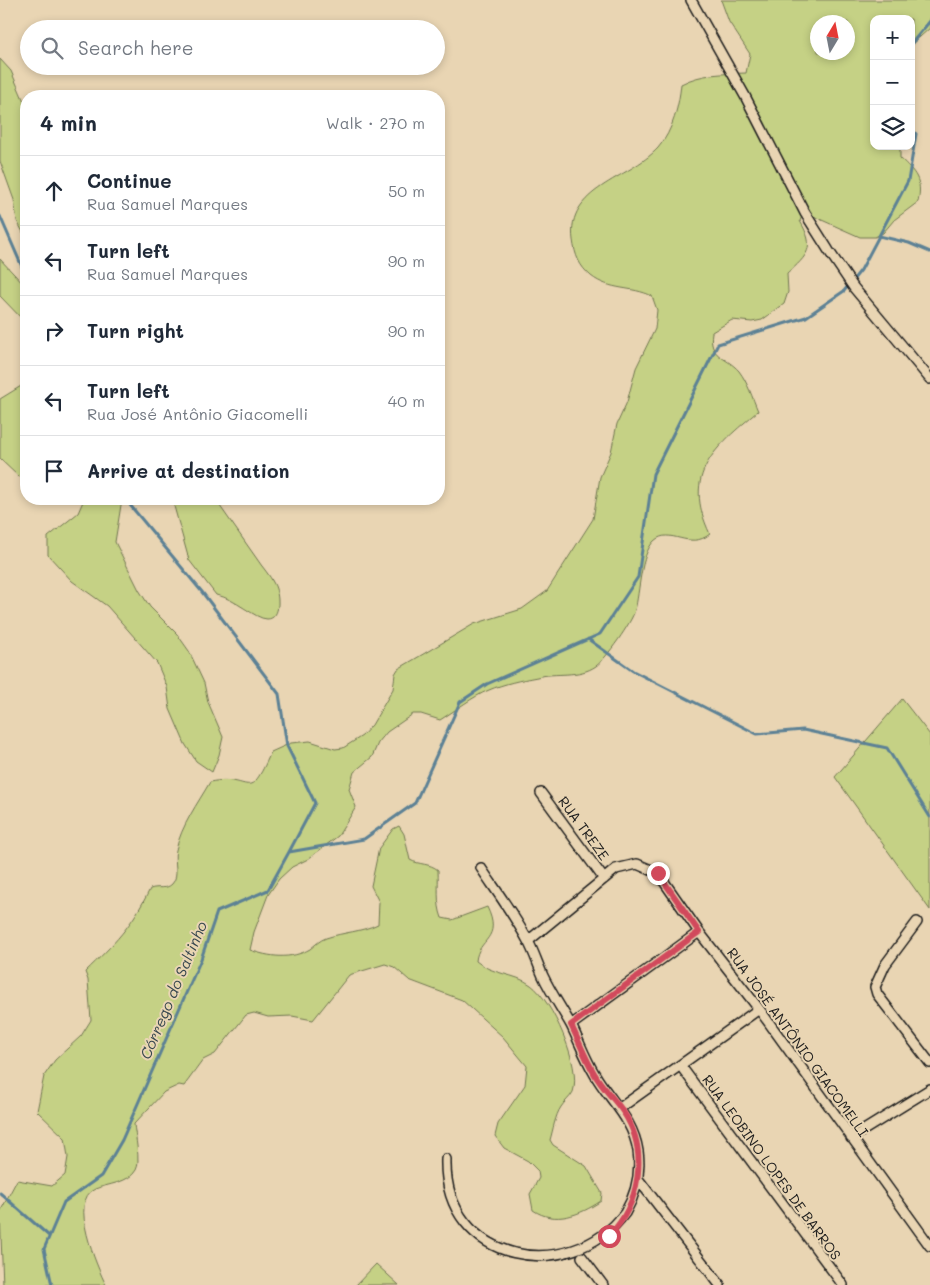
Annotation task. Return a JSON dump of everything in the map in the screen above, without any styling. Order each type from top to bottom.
[{"type":"street","points":[[691,0],[745,96],[806,213],[854,288],[930,378]]},
{"type":"street","name":"RUA TREZE","points":[[541,793],[604,879]]},
{"type":"street","name":"RUA JOSÉ ANTÔNIO GIACOMELLI","points":[[604,879],[616,869],[637,864],[658,873],[699,932],[759,1009],[930,1246]]},
{"type":"street","points":[[481,868],[528,941],[543,978],[571,1025],[595,1074],[620,1108],[635,1139],[638,1179],[630,1205],[616,1228],[599,1246],[578,1259],[600,1282],[590,1285]]},
{"type":"street","points":[[528,941],[604,879]]},
{"type":"street","points":[[917,922],[885,965],[875,987],[877,994],[930,1063]]},
{"type":"street","points":[[571,1025],[699,932]]},
{"type":"street","points":[[620,1108],[759,1009]]},
{"type":"street","name":"RUA LEOBINO LOPES DE BARROS","points":[[680,1065],[843,1285]]},
{"type":"street","points":[[851,1138],[930,1089]]},
{"type":"street","points":[[446,1159],[450,1197],[461,1220],[488,1248],[523,1264]]},
{"type":"street","points":[[638,1179],[720,1285]]},
{"type":"green space","points":[[721,0],[930,0],[930,28],[915,41],[915,15],[870,15],[870,150],[900,150],[900,158],[914,172],[918,182],[918,202],[894,220],[883,233],[875,237],[860,237],[815,217],[802,216],[800,221],[808,238],[807,250],[800,262],[787,274],[788,292],[784,304],[762,320],[752,322],[732,320],[712,332],[711,341],[715,352],[739,371],[758,411],[716,450],[707,463],[701,478],[699,494],[702,513],[710,534],[702,539],[695,540],[667,536],[660,537],[654,541],[649,547],[643,564],[633,616],[612,648],[596,666],[582,672],[544,676],[500,686],[476,696],[440,720],[421,714],[413,714],[387,732],[378,743],[372,757],[354,772],[349,789],[356,807],[338,836],[308,859],[292,867],[279,879],[268,895],[254,932],[250,950],[272,956],[295,955],[310,949],[326,938],[378,924],[379,902],[371,886],[379,848],[393,829],[399,826],[404,834],[410,860],[432,866],[438,870],[438,900],[442,918],[452,920],[487,907],[491,918],[491,933],[478,953],[476,961],[482,966],[518,978],[531,985],[548,1005],[556,1019],[569,1051],[575,1081],[573,1092],[562,1105],[557,1115],[550,1140],[553,1145],[586,1166],[602,1193],[601,1201],[576,1214],[567,1216],[550,1217],[533,1210],[530,1194],[539,1178],[538,1171],[528,1161],[504,1148],[495,1136],[498,1124],[525,1085],[527,1066],[503,1037],[462,1000],[409,980],[394,967],[385,964],[349,975],[313,1020],[292,1016],[268,1017],[254,1013],[246,1015],[215,1054],[203,1060],[184,1086],[179,1085],[164,1092],[134,1124],[138,1155],[136,1170],[128,1178],[95,1189],[87,1196],[84,1206],[84,1219],[91,1250],[106,1285],[3,1285],[0,1212],[17,1180],[52,1186],[65,1175],[68,1157],[65,1138],[37,1111],[44,1076],[55,1060],[81,1036],[91,1020],[88,980],[85,972],[122,934],[150,889],[167,887],[174,881],[176,877],[175,854],[178,841],[190,815],[210,782],[224,780],[247,784],[252,783],[257,779],[271,752],[291,743],[310,741],[335,749],[343,748],[362,736],[372,725],[393,689],[395,674],[398,669],[474,624],[522,609],[547,591],[593,519],[600,477],[611,452],[617,424],[627,402],[636,368],[655,329],[657,310],[652,296],[606,284],[598,281],[587,272],[578,260],[575,251],[573,222],[579,208],[589,196],[631,169],[658,148],[668,134],[674,118],[681,84],[705,76],[746,73],[750,54],[729,22]]},
{"type":"green space","points":[[0,59],[11,71],[20,92],[20,227],[17,221],[14,200],[0,161]]},
{"type":"green space","points":[[0,259],[20,281],[20,317],[0,296]]},
{"type":"green space","points":[[20,387],[19,477],[0,459],[0,399]]},
{"type":"green space","points":[[81,505],[121,505],[115,542],[139,590],[150,607],[177,634],[189,651],[204,683],[208,702],[223,737],[219,755],[212,772],[196,761],[185,744],[170,709],[167,687],[157,663],[107,606],[72,581],[48,555],[48,537],[78,513]]},
{"type":"green space","points":[[174,505],[219,505],[274,584],[278,599],[275,615],[272,618],[262,618],[230,600],[216,595],[189,560]]},
{"type":"green space","points":[[902,699],[930,735],[930,910],[835,777]]},
{"type":"green space","points":[[376,1264],[399,1285],[356,1285]]},
{"type":"waterway","name":"Córrego do Saltinho","points":[[915,39],[930,21]]},
{"type":"waterway","name":"Córrego do Saltinho","points":[[915,133],[915,140]]},
{"type":"waterway","name":"Córrego do Saltinho","points":[[52,1285],[44,1249],[64,1202],[101,1176],[122,1140],[201,959],[217,912],[268,890],[289,852],[364,839],[415,803],[460,702],[487,684],[600,634],[638,577],[653,474],[718,344],[806,317],[844,291],[861,270],[908,181],[913,150]]},
{"type":"waterway","points":[[0,216],[20,262]]},
{"type":"waterway","points":[[879,236],[909,243],[930,252]]},
{"type":"waterway","points":[[130,505],[202,592],[279,694],[287,746],[315,803],[289,852]]},
{"type":"waterway","points":[[588,639],[633,671],[757,734],[803,730],[887,748],[930,817]]},
{"type":"waterway","points":[[0,1193],[49,1236]]},
{"type":"route","points":[[609,1236],[630,1205],[638,1179],[638,1153],[631,1126],[625,1114],[595,1074],[571,1025],[699,932],[658,873]]}]
